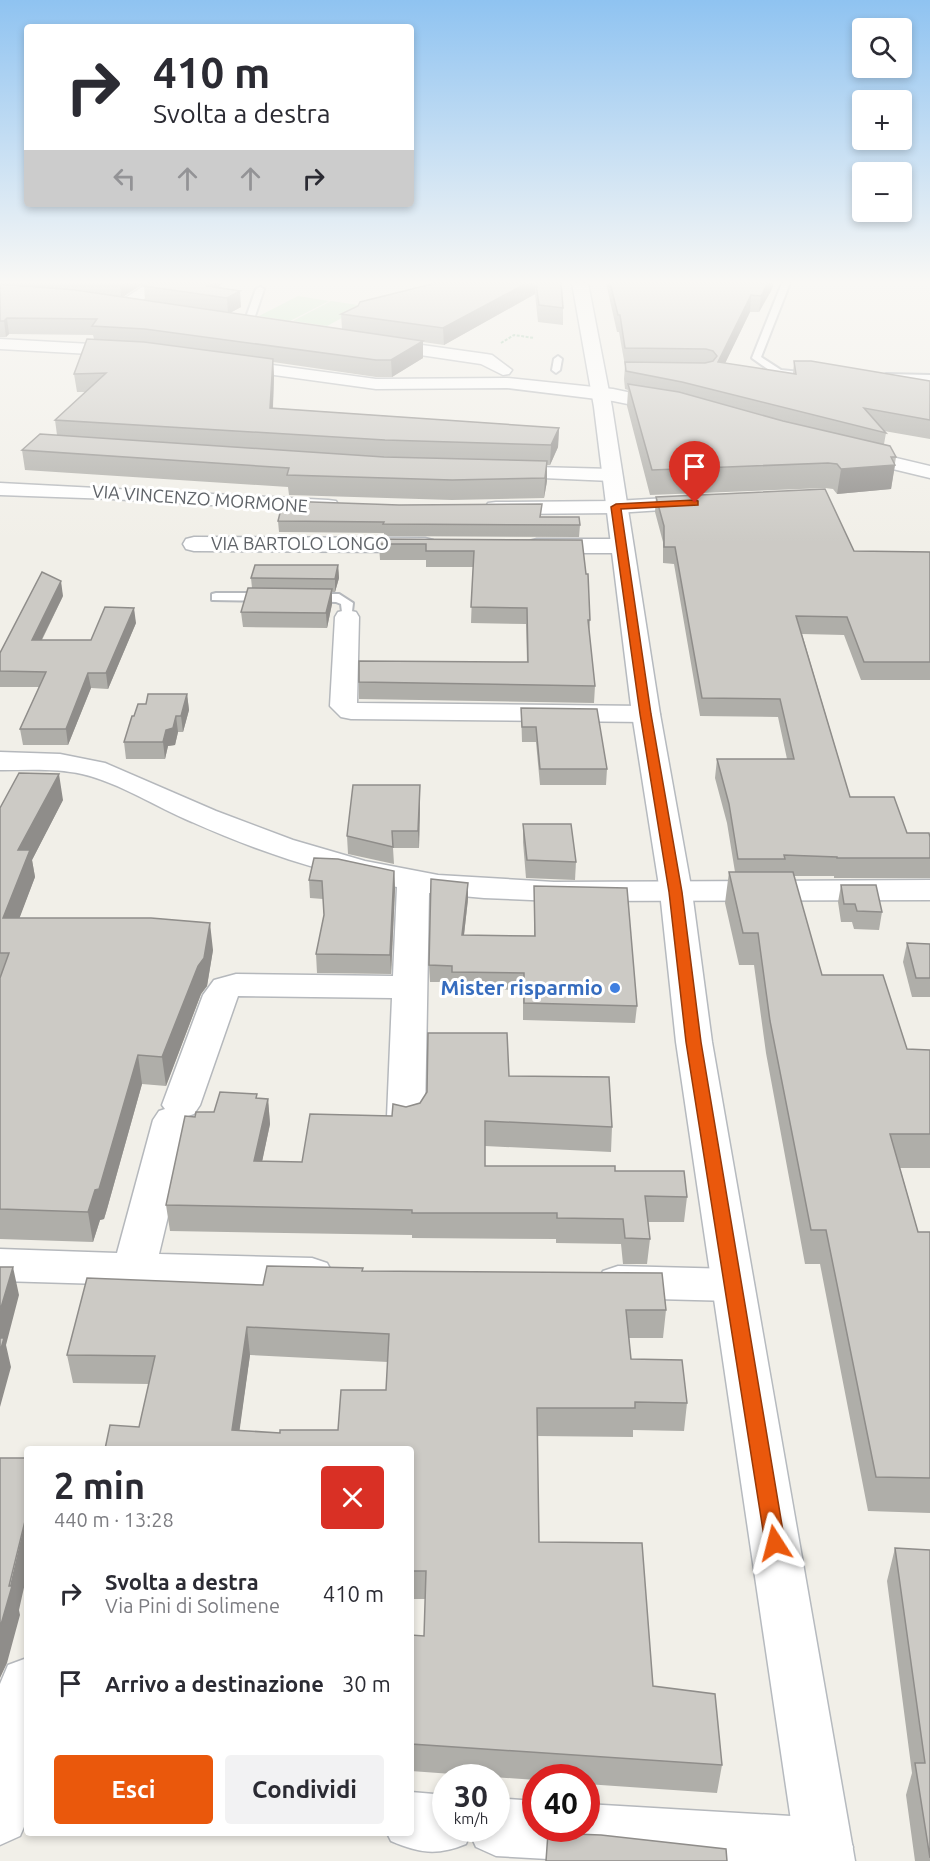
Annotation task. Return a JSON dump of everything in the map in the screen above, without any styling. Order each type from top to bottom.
[{"type":"street","points":[[272,370],[376,384],[505,377],[554,370]]},
{"type":"street","points":[[497,370],[505,377],[689,411]]},
{"type":"street","points":[[561,370],[600,393]]},
{"type":"street","points":[[570,370],[619,374]]},
{"type":"street","points":[[510,1828],[825,1854],[694,1042],[676,892],[646,714],[600,393]]},
{"type":"street","points":[[831,448],[930,472]]},
{"type":"street","points":[[481,471],[614,491],[720,501]]},
{"type":"street","name":"VIA VINCENZO MORMONE","points":[[0,489],[351,507]]},
{"type":"street","points":[[472,508],[614,491]]},
{"type":"street","name":"VIA BARTOLO LONGO","points":[[194,544],[444,545]]},
{"type":"street","points":[[515,546],[622,546]]},
{"type":"street","points":[[347,617],[343,706],[351,711],[646,714]]},
{"type":"street","points":[[0,761],[42,762],[95,770],[208,818],[293,850],[413,880],[534,892],[676,892],[849,888],[930,890]]},
{"type":"street","points":[[406,1117],[413,880]]},
{"type":"street","points":[[134,1269],[177,1112],[220,995],[226,988],[236,985],[372,988],[410,986]]},
{"type":"street","points":[[0,1265],[348,1275]]},
{"type":"street","points":[[575,1281],[733,1285]]},
{"type":"street","points":[[10,1803],[24,1704]]},
{"type":"street","points":[[414,1821],[432,1823]]},
{"type":"lane","points":[[774,370],[779,373],[803,375]]},
{"type":"lane","points":[[872,377],[930,378]]},
{"type":"lane","points":[[216,597],[339,598],[347,603],[347,617]]},
{"type":"building","points":[[76,370],[272,370],[270,408],[559,428],[551,445],[385,440],[55,420],[106,373],[74,374]]},
{"type":"building","points":[[769,370],[796,374],[795,370],[864,370],[930,381],[930,420],[864,408],[886,433],[682,382],[626,371]]},
{"type":"building","points":[[628,384],[679,392],[783,421],[890,446],[896,457],[891,457],[895,465],[841,469],[837,464],[828,463],[652,470]]},
{"type":"building","points":[[40,434],[384,457],[547,461],[545,478],[452,480],[287,475],[289,468],[22,450]]},
{"type":"building","points":[[825,489],[854,551],[930,552],[930,662],[864,662],[847,617],[796,616],[850,797],[894,797],[907,833],[929,833],[930,858],[837,858],[784,855],[785,859],[738,859],[729,804],[717,759],[794,759],[780,699],[702,698],[675,547],[664,547],[664,526],[656,497]]},
{"type":"building","points":[[283,501],[399,505],[542,504],[540,517],[579,517],[580,525],[278,521]]},
{"type":"building","points":[[380,539],[582,540],[586,574],[588,574],[590,620],[588,620],[595,686],[359,682],[359,661],[528,662],[527,608],[471,607],[474,551],[426,551],[426,544],[379,544]]},
{"type":"building","points":[[255,565],[338,565],[335,579],[251,578]]},
{"type":"building","points":[[42,572],[61,581],[32,640],[91,640],[105,607],[134,608],[106,673],[88,673],[66,729],[20,729],[46,672],[0,671],[0,653]]},
{"type":"building","points":[[248,588],[332,589],[326,613],[241,612]]},
{"type":"building","points":[[148,694],[187,694],[181,716],[176,716],[173,728],[166,730],[163,742],[124,742],[138,704],[146,704]]},
{"type":"building","points":[[521,708],[597,709],[607,769],[540,769],[536,727],[522,727]]},
{"type":"building","points":[[19,773],[59,774],[18,850],[30,850],[3,918],[151,918],[210,923],[204,958],[198,966],[162,1057],[138,1055],[99,1189],[95,1190],[88,1212],[0,1209],[0,978],[9,953],[0,953],[0,808]]},
{"type":"building","points":[[353,785],[420,785],[418,831],[392,831],[393,847],[347,836]]},
{"type":"building","points":[[523,824],[571,824],[576,862],[527,860]]},
{"type":"building","points":[[314,858],[338,859],[394,871],[390,955],[316,954],[324,915],[322,881],[309,880]]},
{"type":"building","points":[[729,872],[793,872],[822,975],[883,975],[907,1049],[930,1050],[930,1134],[890,1134],[918,1232],[930,1232],[930,1478],[876,1477],[826,1230],[811,1230],[770,1021],[758,933],[743,933]]},
{"type":"building","points":[[431,879],[468,883],[462,935],[535,936],[534,886],[627,888],[637,1006],[524,1003],[524,973],[452,972],[452,966],[429,965]]},
{"type":"building","points":[[841,885],[876,885],[882,912],[857,911],[855,904],[844,904]]},
{"type":"building","points":[[907,943],[930,944],[930,978],[916,978]]},
{"type":"building","points":[[428,1033],[507,1033],[509,1076],[609,1077],[612,1127],[485,1121],[485,1166],[615,1166],[615,1171],[684,1171],[687,1197],[645,1196],[650,1239],[625,1238],[623,1219],[557,1218],[557,1213],[412,1213],[412,1210],[166,1205],[185,1116],[195,1117],[196,1112],[214,1112],[220,1092],[257,1094],[256,1098],[268,1099],[254,1161],[302,1162],[310,1114],[392,1116],[393,1104],[406,1107],[420,1103],[427,1092]]},
{"type":"building","points":[[267,1266],[363,1268],[362,1271],[662,1273],[666,1310],[626,1310],[631,1359],[682,1360],[687,1403],[635,1402],[635,1408],[537,1408],[539,1542],[642,1543],[653,1686],[715,1694],[722,1765],[414,1744],[414,1635],[424,1636],[426,1571],[414,1571],[414,1446],[106,1446],[110,1425],[139,1427],[155,1356],[67,1355],[87,1278],[263,1285]],"holes":[[[247,1327],[389,1334],[386,1390],[341,1390],[338,1430],[280,1430],[280,1433],[232,1430]]]},
{"type":"building","points":[[0,1267],[13,1267],[0,1311]]},
{"type":"building","points":[[0,1338],[4,1338],[0,1352]]},
{"type":"building","points":[[0,1458],[24,1458],[24,1525],[9,1586],[12,1586],[0,1628]]},
{"type":"building","points":[[895,1548],[930,1550],[930,1858],[915,1763],[925,1763]]},
{"type":"building","points":[[600,1835],[726,1849],[727,1861],[546,1861],[547,1842],[600,1842]]},
{"type":"place","name":"Mister risparmio","points":[[615,988]]},
{"type":"route","points":[[695,503],[616,507],[646,714],[676,892],[694,1042],[775,1543]]}]
